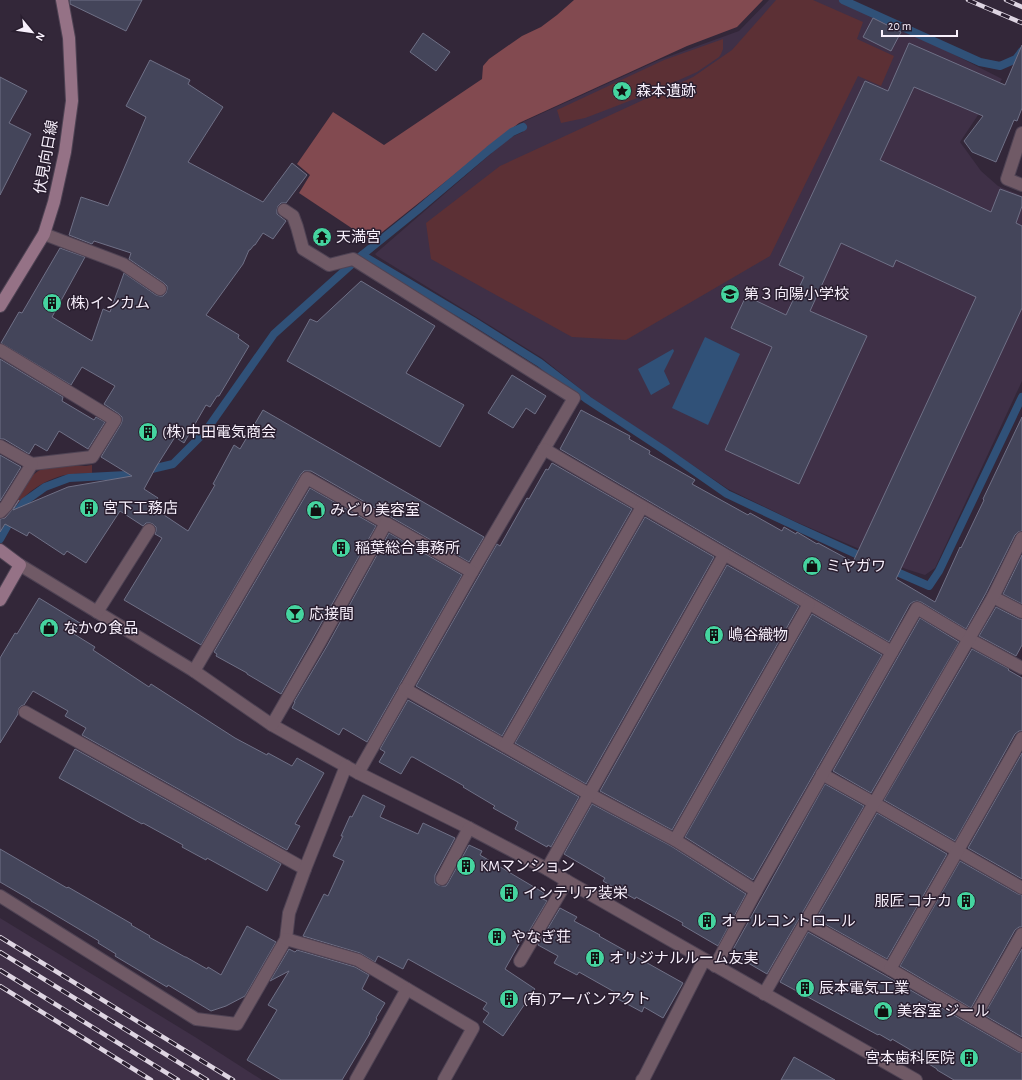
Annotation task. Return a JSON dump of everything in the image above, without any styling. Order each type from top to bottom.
[{"type":"main road","name":"伏見向日線","points":[[0,306],[44,234],[54,202],[65,152],[72,102],[69,38],[62,0]]},
{"type":"main road","points":[[0,550],[20,565],[0,600]]},
{"type":"street","points":[[1022,133],[1007,179],[1022,186]]},
{"type":"street","points":[[284,210],[293,216],[303,249],[329,265],[353,259],[574,398],[472,572],[358,773]]},
{"type":"street","points":[[44,234],[123,264],[160,289]]},
{"type":"street","points":[[0,350],[115,420],[92,457],[32,464],[0,446]]},
{"type":"street","points":[[544,449],[892,652]]},
{"type":"street","points":[[0,512],[6,506],[32,464]]},
{"type":"street","points":[[194,671],[307,478],[472,572]]},
{"type":"street","points":[[505,746],[642,507]]},
{"type":"street","points":[[272,724],[320,642],[386,523]]},
{"type":"street","points":[[97,612],[149,530]]},
{"type":"street","points":[[764,994],[993,597],[1020,546]]},
{"type":"street","points":[[547,869],[724,555]]},
{"type":"street","points":[[20,565],[194,671],[272,724],[358,773],[469,828],[547,869],[764,994],[903,1077],[916,1080]]},
{"type":"street","points":[[993,597],[1022,612]]},
{"type":"street","points":[[675,840],[809,604]]},
{"type":"street","points":[[642,1080],[710,963],[756,891],[917,608],[1022,668]]},
{"type":"street","points":[[405,689],[589,794],[675,840],[756,891]]},
{"type":"street","points":[[25,712],[305,869]]},
{"type":"street","points":[[890,969],[1022,738]]},
{"type":"street","points":[[0,896],[196,1020],[237,1024],[286,939],[289,913],[346,766]]},
{"type":"street","points":[[822,774],[1022,888]]},
{"type":"street","points":[[442,879],[469,828]]},
{"type":"street","points":[[520,961],[567,881]]},
{"type":"street","points":[[806,922],[1022,1046]]},
{"type":"street","points":[[974,1018],[1022,934]]},
{"type":"street","points":[[286,939],[358,960],[474,1028],[444,1080]]},
{"type":"street","points":[[356,1080],[407,989]]},
{"type":"shaded area","points":[[574,0],[763,0],[737,27],[687,46],[519,123],[371,241],[299,193],[310,175],[297,164],[333,112],[384,145],[482,79],[483,66],[489,59],[522,36],[541,27]]},
{"type":"shaded area","name":"第３向陽小学校","points":[[769,0],[847,0],[1002,79],[960,142],[981,171],[998,186],[1022,196],[1022,381],[935,568],[925,575],[906,569],[794,521],[728,489],[589,396],[542,358],[375,254],[509,138],[523,132],[523,122],[659,60],[739,31]]},
{"type":"shaded area","points":[[776,0],[813,0],[863,22],[857,39],[894,56],[881,86],[858,76],[770,256],[626,340],[572,337],[431,259],[426,223],[500,166],[693,77],[732,50]]},
{"type":"shaded area","points":[[723,39],[723,49],[719,57],[697,72],[650,93],[585,118],[561,123],[557,110],[664,60]]},
{"type":"shaded area","points":[[65,465],[92,465],[92,473],[59,476],[38,486],[25,496],[3,524],[0,522],[0,516],[35,473],[46,468]]},
{"type":"shaded area","points":[[0,918],[195,1037],[262,1080],[0,1080]]},
{"type":"water","points":[[705,337],[740,354],[708,425],[672,408]]},
{"type":"water","points":[[673,349],[674,351],[664,371],[670,384],[651,395],[638,369]]},
{"type":"building","points":[[70,0],[142,0],[126,31],[70,4]]},
{"type":"building","points":[[873,18],[901,32],[891,51],[863,37]]},
{"type":"building","points":[[423,33],[450,52],[436,71],[410,52]]},
{"type":"building","points":[[909,43],[1005,85],[1022,45],[1022,108],[1017,121],[1014,120],[996,162],[972,152],[964,141],[983,116],[914,87],[880,160],[991,212],[1000,189],[1022,197],[1022,206],[1016,223],[1022,226],[1022,308],[896,579],[935,602],[1022,417],[1022,531],[1015,535],[966,629],[917,601],[910,604],[889,642],[560,449],[581,410],[630,436],[629,439],[650,451],[649,454],[695,480],[692,484],[748,515],[750,513],[782,531],[784,527],[796,534],[797,532],[853,562],[976,297],[896,260],[893,267],[841,243],[810,311],[867,336],[799,484],[725,450],[772,347],[731,328],[746,296],[786,315],[804,277],[779,265],[865,81],[888,91]]},
{"type":"building","points":[[150,60],[190,80],[188,84],[223,107],[188,162],[263,202],[292,163],[307,175],[286,203],[281,203],[278,206],[277,214],[286,221],[273,239],[263,233],[255,245],[249,250],[243,264],[206,315],[239,335],[238,338],[249,346],[219,396],[217,396],[210,407],[206,405],[184,443],[175,437],[156,467],[144,489],[158,498],[152,507],[188,531],[215,485],[213,484],[234,445],[240,449],[263,410],[484,537],[469,562],[311,471],[304,471],[201,645],[124,600],[162,538],[155,534],[156,527],[153,524],[146,523],[143,526],[120,511],[86,563],[67,551],[64,555],[29,532],[27,536],[5,524],[0,532],[0,519],[5,518],[19,500],[13,510],[68,487],[132,476],[101,457],[122,421],[122,417],[119,414],[104,404],[115,386],[82,367],[71,385],[1,343],[19,312],[22,313],[60,248],[85,257],[52,317],[92,341],[103,309],[110,312],[124,273],[156,295],[163,296],[166,293],[167,286],[164,283],[129,259],[131,253],[94,241],[92,244],[69,235],[81,197],[108,206],[146,117],[126,106]]},
{"type":"building","points":[[0,77],[27,91],[9,123],[31,134],[0,195]]},
{"type":"building","points":[[361,281],[435,326],[406,373],[464,405],[440,447],[287,361],[310,319],[317,322]]},
{"type":"building","points":[[0,359],[63,397],[62,401],[94,420],[96,417],[105,422],[88,449],[59,431],[47,451],[35,444],[29,454],[4,439],[0,439]]},
{"type":"building","points":[[512,375],[546,396],[535,414],[526,408],[513,428],[488,413]]},
{"type":"building","points":[[0,455],[21,467],[0,501]]},
{"type":"building","points":[[552,463],[632,509],[502,736],[416,686],[497,544],[500,546],[527,498],[529,499],[546,469],[548,470]]},
{"type":"building","points":[[310,488],[376,526],[281,694],[216,656],[217,654],[214,652]]},
{"type":"building","points":[[645,517],[714,557],[586,784],[515,743]]},
{"type":"building","points":[[389,533],[462,575],[367,742],[343,728],[339,735],[292,708]]},
{"type":"building","points":[[1022,555],[1022,604],[1003,594]]},
{"type":"building","points":[[727,565],[799,606],[672,830],[600,791]]},
{"type":"building","points":[[39,598],[80,623],[74,634],[95,647],[93,650],[149,687],[151,684],[235,738],[267,755],[268,753],[292,766],[297,758],[324,773],[295,824],[300,826],[287,850],[82,735],[86,728],[65,716],[68,711],[33,691],[24,705],[19,708],[18,714],[0,743],[0,658]]},
{"type":"building","points":[[996,607],[1019,619],[1022,619],[1022,645],[1016,656],[979,636]]},
{"type":"building","points":[[812,614],[882,655],[753,880],[685,837]]},
{"type":"building","points":[[920,618],[959,642],[871,793],[833,771]]},
{"type":"building","points":[[972,649],[1009,669],[1008,670],[1022,678],[1022,731],[1015,734],[955,841],[884,800]]},
{"type":"building","points":[[408,700],[579,797],[551,847],[548,845],[547,847],[515,829],[518,822],[493,808],[495,806],[463,787],[464,786],[413,757],[411,757],[401,774],[379,762],[385,752],[380,749]]},
{"type":"building","points":[[75,749],[281,864],[267,891],[207,858],[206,860],[182,847],[183,845],[59,778]]},
{"type":"building","points":[[1022,753],[1022,879],[968,848]]},
{"type":"building","points":[[825,784],[864,806],[767,974],[731,953]]},
{"type":"building","points":[[363,795],[385,806],[380,817],[418,834],[423,823],[455,838],[435,875],[435,883],[438,885],[446,886],[469,845],[482,851],[480,855],[544,893],[541,898],[547,901],[525,938],[523,937],[505,969],[535,989],[503,1036],[483,1022],[489,1013],[483,1009],[487,1003],[408,959],[403,969],[378,956],[375,962],[360,953],[303,936],[324,894],[328,896],[344,861],[333,856],[343,836],[341,836],[350,816],[352,817]]},
{"type":"building","points":[[592,804],[671,846],[746,894],[718,946],[682,925],[683,923],[603,881],[605,878],[564,854]]},
{"type":"building","points":[[877,813],[947,854],[887,959],[816,919]]},
{"type":"building","points":[[0,849],[132,924],[131,925],[150,936],[149,937],[207,969],[208,967],[221,975],[247,926],[276,942],[245,996],[226,1006],[211,1011],[115,956],[116,954],[98,943],[99,941],[0,882]]},
{"type":"building","points":[[960,861],[1022,895],[1022,927],[1015,930],[971,1008],[900,966]]},
{"type":"building","points":[[560,908],[577,917],[574,921],[683,983],[663,1018],[644,1007],[642,1012],[616,998],[618,994],[579,972],[577,975],[554,963],[558,956],[538,945]]},
{"type":"building","points":[[808,932],[1022,1053],[1022,1080],[954,1080],[924,1061],[926,1059],[892,1039],[891,1041],[879,1034],[878,1035],[780,982]]},
{"type":"building","points":[[289,949],[295,952],[297,950],[355,967],[369,975],[362,989],[385,1003],[376,1018],[377,1019],[370,1033],[342,1080],[281,1080],[247,1060],[277,1010],[268,1005],[289,971],[270,981]]},
{"type":"building","points":[[1022,949],[1022,1037],[984,1015]]},
{"type":"building","points":[[794,1057],[835,1080],[781,1080]]},
{"type":"waterway","points":[[843,0],[980,62],[1000,66],[1016,59],[1022,51]]},
{"type":"waterway","points":[[362,255],[489,150],[512,132],[523,127]]},
{"type":"waterway","points":[[0,539],[24,502],[45,487],[69,478],[126,475],[173,464],[205,432],[274,334],[362,255],[540,363],[588,400],[727,494],[867,559]]},
{"type":"waterway","points":[[890,569],[929,586],[939,571],[1022,397]]},
{"type":"railway","points":[[968,0],[1022,23]]},
{"type":"railway","points":[[1006,0],[1022,7]]},
{"type":"railway","points":[[0,937],[233,1080]]},
{"type":"railway","points":[[0,952],[207,1080]]},
{"type":"railway","points":[[0,970],[178,1080]]},
{"type":"railway","points":[[0,986],[151,1080]]},
{"type":"place","name":"森本遺跡","points":[[622,91]]},
{"type":"place","name":"天満宮","points":[[322,237]]},
{"type":"place","name":"第３向陽小学校","points":[[730,294]]},
{"type":"place","name":"(株)インカム","points":[[52,303]]},
{"type":"place","name":"(株)中田電気商会","points":[[148,432]]},
{"type":"place","name":"宮下工務店","points":[[89,508]]},
{"type":"place","name":"みどり美容室","points":[[316,510]]},
{"type":"place","name":"稲葉総合事務所","points":[[341,548]]},
{"type":"place","name":"ミヤガワ","points":[[812,566]]},
{"type":"place","name":"応接間","points":[[295,614]]},
{"type":"place","name":"なかの食品","points":[[49,628]]},
{"type":"place","name":"嶋谷織物","points":[[714,635]]},
{"type":"place","name":"KMマンション","points":[[466,866]]},
{"type":"place","name":"インテリア装栄","points":[[509,893]]},
{"type":"place","name":"服匠 コナカ","points":[[966,901]]},
{"type":"place","name":"オールコントロール","points":[[707,921]]},
{"type":"place","name":"やなぎ荘","points":[[497,937]]},
{"type":"place","name":"オリジナルルーム友実","points":[[595,958]]},
{"type":"place","name":"辰本電気工業","points":[[805,988]]},
{"type":"place","name":"(有)アーバンアクト","points":[[509,999]]},
{"type":"place","name":"美容室 ジール","points":[[883,1011]]},
{"type":"place","name":"宮本歯科医院","points":[[969,1058]]}]
